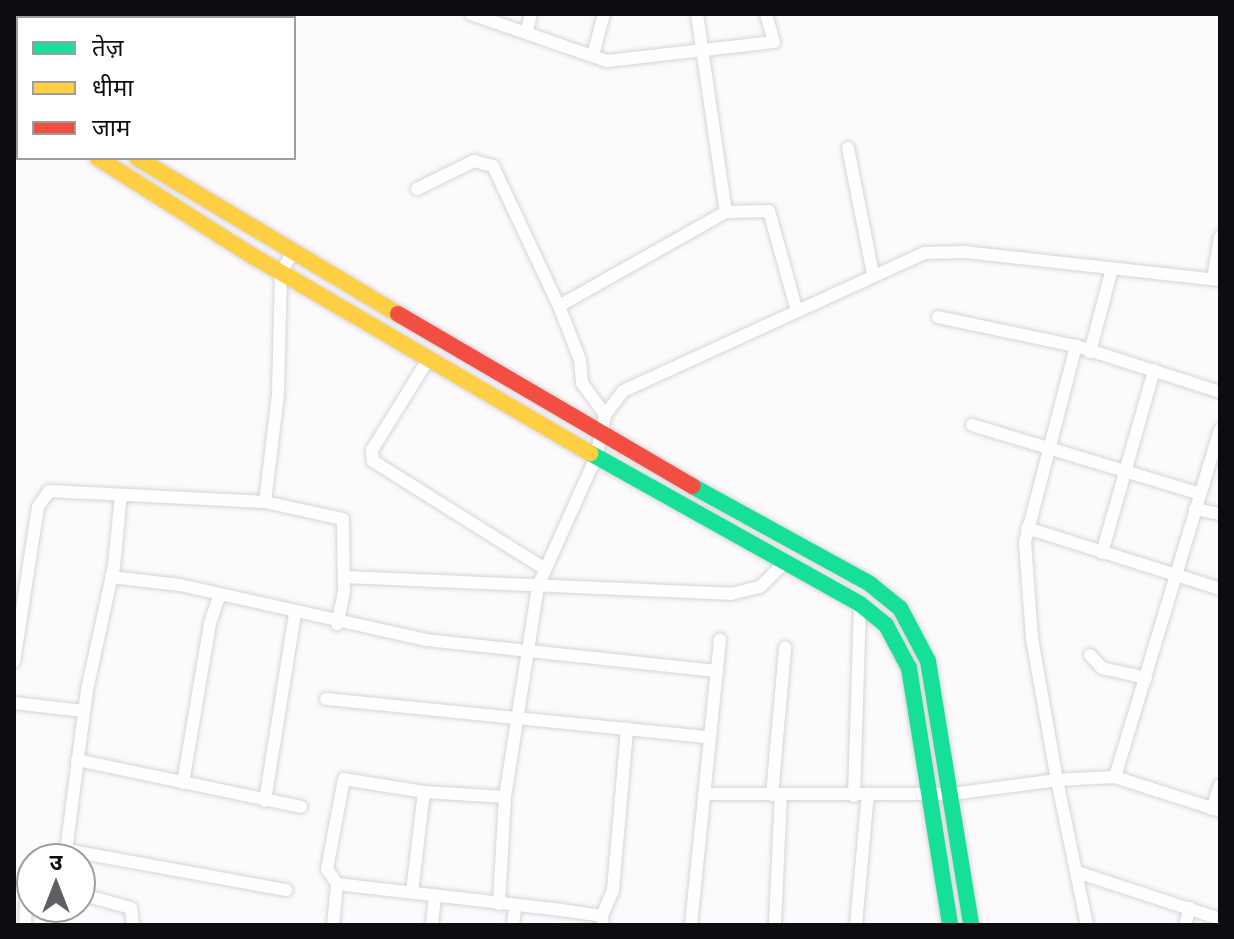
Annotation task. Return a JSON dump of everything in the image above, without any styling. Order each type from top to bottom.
[{"type":"street","points":[[471,14],[527,30],[607,61],[703,53],[774,42],[766,14]]},
{"type":"street","points":[[527,30],[531,14]]},
{"type":"street","points":[[593,55],[604,14]]},
{"type":"street","points":[[697,14],[726,212]]},
{"type":"street","points":[[848,148],[873,274]]},
{"type":"street","points":[[101,160],[281,273],[782,565],[860,604],[886,625],[909,668],[950,925]]},
{"type":"street","points":[[140,160],[602,436],[870,584],[900,608],[928,661],[971,925]]},
{"type":"street","points":[[417,189],[474,161],[493,166],[559,306],[580,360],[582,383],[605,415]]},
{"type":"street","points":[[559,306],[726,212],[769,211],[796,308]]},
{"type":"street","points":[[499,904],[505,797],[538,586],[596,457],[605,415],[623,391],[796,308],[924,253],[1216,280],[1220,237]]},
{"type":"street","points":[[265,502],[278,394],[281,273],[292,253]]},
{"type":"street","points":[[1090,352],[1112,269]]},
{"type":"street","points":[[938,317],[1076,346],[1220,392]]},
{"type":"street","points":[[1076,346],[1027,528],[1032,638],[1087,925]]},
{"type":"street","points":[[429,358],[372,450],[373,461],[545,569]]},
{"type":"street","points":[[1102,553],[1154,370]]},
{"type":"street","points":[[972,425],[1200,494]]},
{"type":"street","points":[[1115,777],[1220,429]]},
{"type":"street","points":[[14,658],[42,496],[49,491],[265,502],[343,519],[345,577],[337,624]]},
{"type":"street","points":[[67,843],[84,711],[111,577],[121,495]]},
{"type":"street","points":[[1195,509],[1220,514]]},
{"type":"street","points":[[1027,528],[1220,589]]},
{"type":"street","points":[[345,577],[731,594],[760,587],[782,565]]},
{"type":"street","points":[[14,570],[29,573]]},
{"type":"street","points":[[111,577],[180,585],[337,624],[527,654],[717,671]]},
{"type":"street","points":[[183,783],[210,623],[219,597]]},
{"type":"street","points":[[854,796],[860,604]]},
{"type":"street","points":[[265,801],[295,614]]},
{"type":"street","points":[[691,925],[720,639]]},
{"type":"street","points":[[775,925],[776,795],[785,648]]},
{"type":"street","points":[[1090,655],[1102,668],[1146,678]]},
{"type":"street","points":[[326,699],[710,737]]},
{"type":"street","points":[[14,703],[84,711]]},
{"type":"street","points":[[337,884],[435,895],[603,921],[613,890],[627,729]]},
{"type":"street","points":[[77,760],[301,807]]},
{"type":"street","points":[[705,794],[952,794],[1057,780],[1115,777],[1216,810],[1220,785]]},
{"type":"street","points":[[333,925],[337,884],[327,869],[344,779],[424,792],[505,797]]},
{"type":"street","points":[[412,892],[424,792]]},
{"type":"street","points":[[856,925],[868,794]]},
{"type":"street","points":[[96,860],[286,890]]},
{"type":"street","points":[[1077,872],[1220,919]]},
{"type":"street","points":[[432,925],[435,895]]},
{"type":"street","points":[[96,898],[131,908],[133,925]]},
{"type":"street","points":[[513,925],[515,908]]},
{"type":"street","points":[[1185,925],[1190,908]]},
{"type":"traffic: fast","points":[[590,453],[860,604],[886,625],[909,668],[950,925]]},
{"type":"traffic: fast","points":[[692,486],[870,584],[900,608],[928,661],[971,925]]},
{"type":"traffic: slow","points":[[101,160],[251,255],[590,453]]},
{"type":"traffic: slow","points":[[140,160],[398,314]]},
{"type":"traffic: jam","points":[[398,314],[692,486]]}]
